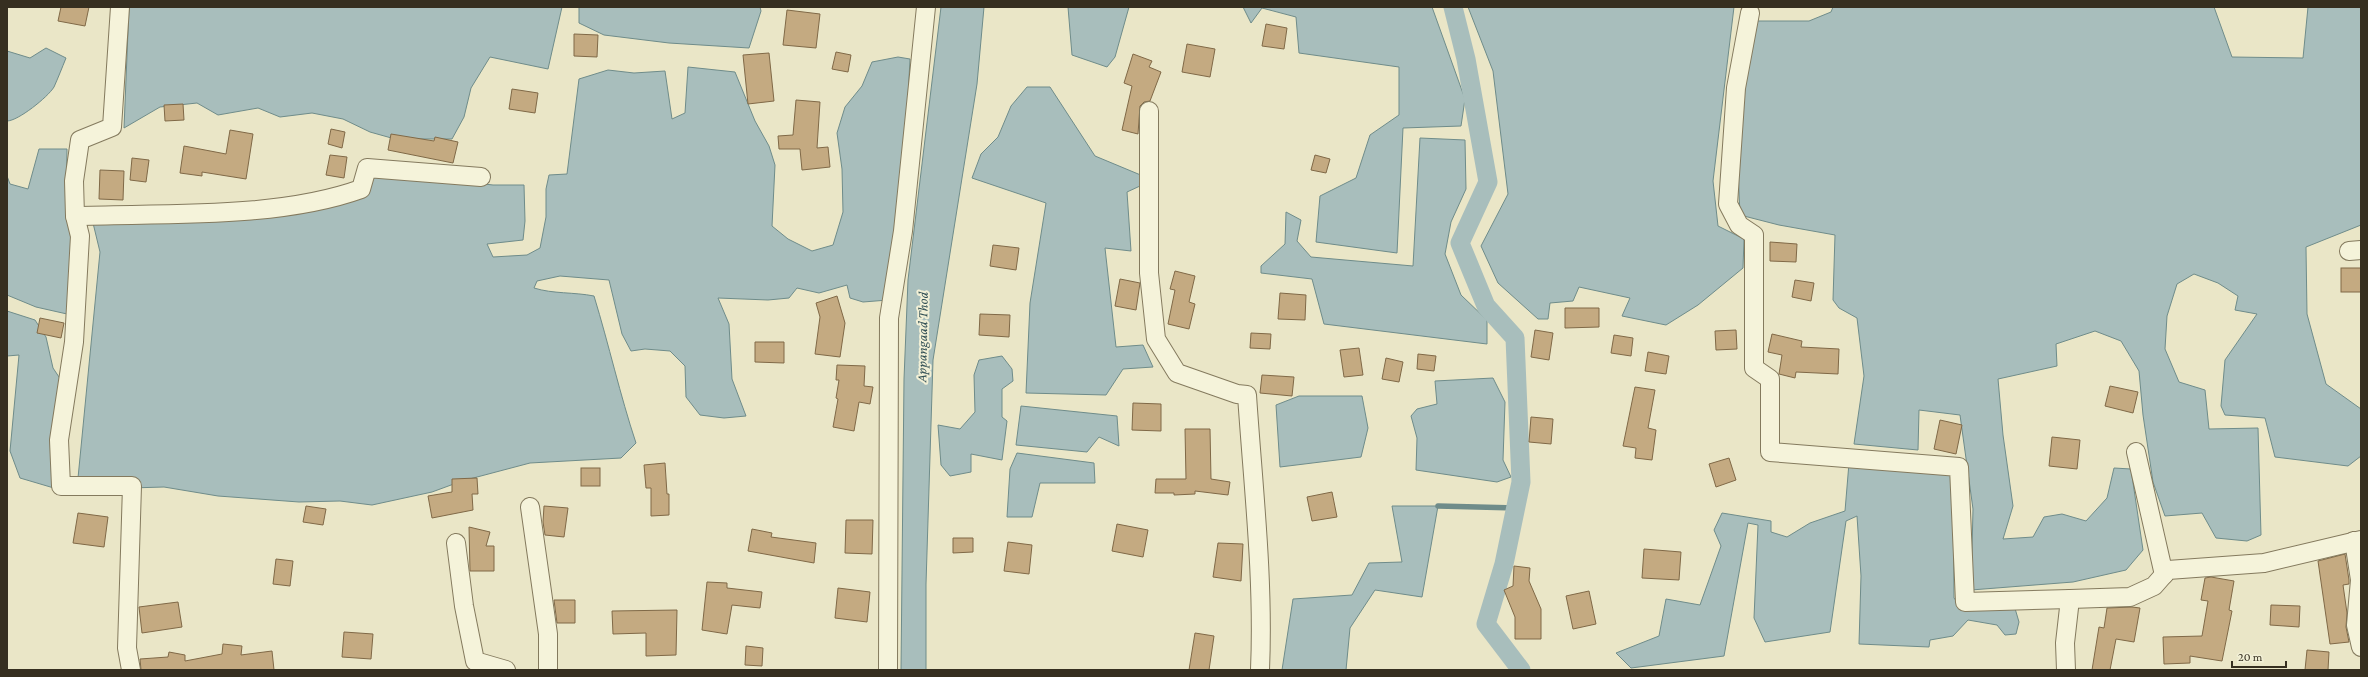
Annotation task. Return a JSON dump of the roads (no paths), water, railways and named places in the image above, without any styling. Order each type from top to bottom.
[{"type":"street","points":[[120,7],[112,127],[80,140],[74,181],[75,216],[80,236],[74,342],[59,440],[61,486],[132,486],[127,648],[131,670]]},
{"type":"street","points":[[888,670],[888,318],[903,231],[926,7]]},
{"type":"street","points":[[1750,13],[1736,88],[1728,204],[1739,225],[1754,235],[1754,368],[1770,379],[1770,452],[1960,467],[1965,602],[2130,597],[2154,586],[2168,570],[2264,563],[2357,540],[2360,580],[2356,626],[2361,647]]},
{"type":"street","points":[[1149,111],[1149,273],[1156,340],[1177,373],[1237,394],[1247,395],[1259,561],[1262,632],[1260,670]]},
{"type":"street","points":[[75,216],[254,210],[304,203],[361,189],[367,168],[481,177]]},
{"type":"street","points":[[2136,452],[2164,575]]},
{"type":"street","points":[[530,507],[548,634],[548,670]]},
{"type":"street","points":[[456,543],[464,606],[475,661],[506,670]]},
{"type":"street","points":[[2066,670],[2065,643],[2070,599]]},
{"type":"water","points":[[129,7],[562,7],[548,69],[490,57],[471,88],[464,117],[452,139],[395,139],[370,132],[343,119],[312,113],[280,117],[258,108],[218,115],[197,103],[160,107],[124,128]]},
{"type":"water","points":[[579,7],[760,7],[761,11],[749,48],[669,43],[604,35],[579,23]]},
{"type":"water","name":"Appangaad Thod","points":[[941,7],[984,7],[977,84],[933,360],[926,584],[926,670],[901,670],[904,379],[908,280]]},
{"type":"water","points":[[1068,7],[1129,7],[1115,57],[1107,67],[1072,55]]},
{"type":"water","points":[[1243,7],[1432,7],[1465,99],[1461,126],[1403,128],[1397,253],[1316,242],[1320,196],[1356,178],[1370,135],[1399,115],[1399,67],[1299,53],[1296,17],[1262,8],[1251,23]]},
{"type":"water","points":[[1468,7],[1734,7],[1713,181],[1718,226],[1744,239],[1743,268],[1698,305],[1666,325],[1622,316],[1630,298],[1579,287],[1573,301],[1550,303],[1548,319],[1538,319],[1498,283],[1481,246],[1508,194],[1493,71]]},
{"type":"water","points":[[1833,7],[2214,7],[2232,57],[2303,58],[2308,7],[2361,7],[2361,225],[2306,247],[2307,314],[2326,384],[2361,409],[2361,456],[2348,466],[2275,457],[2265,418],[2225,415],[2221,406],[2225,360],[2257,314],[2235,310],[2238,296],[2218,283],[2194,274],[2177,284],[2167,316],[2165,349],[2179,382],[2205,390],[2209,429],[2258,428],[2261,535],[2247,541],[2216,538],[2202,513],[2165,516],[2153,482],[2143,415],[2139,371],[2121,341],[2095,331],[2056,344],[2057,366],[1998,379],[2003,435],[2013,506],[2003,539],[2033,537],[2044,517],[2062,514],[2086,521],[2107,498],[2114,468],[2131,469],[2143,550],[2126,570],[2073,582],[1971,590],[1973,509],[1960,415],[1919,410],[1918,450],[1854,444],[1864,376],[1857,318],[1839,308],[1833,300],[1835,235],[1779,225],[1740,215],[1738,169],[1742,88],[1756,21],[1809,21],[1831,12]]},
{"type":"water","points":[[46,48],[66,58],[54,87],[46,97],[32,108],[18,117],[7,121],[7,51],[30,58]]},
{"type":"water","points":[[898,57],[910,59],[908,98],[888,300],[863,302],[850,298],[847,285],[819,293],[797,288],[789,298],[768,300],[718,298],[729,324],[732,379],[746,416],[724,418],[700,415],[686,397],[685,366],[670,351],[645,349],[631,351],[622,334],[609,280],[560,276],[537,281],[534,288],[594,296],[636,443],[621,458],[530,463],[462,481],[432,492],[372,505],[340,501],[299,502],[218,496],[164,487],[130,488],[78,478],[100,252],[93,223],[276,212],[372,176],[406,175],[493,185],[524,185],[525,221],[523,240],[487,244],[493,257],[527,255],[540,248],[546,217],[546,189],[549,175],[567,174],[579,79],[608,70],[634,73],[665,71],[672,119],[685,113],[688,67],[735,72],[755,121],[769,146],[775,165],[772,226],[788,239],[812,251],[833,245],[843,212],[842,169],[837,133],[845,107],[862,86],[872,62]]},
{"type":"water","points":[[1027,87],[1050,87],[1095,156],[1143,176],[1140,186],[1127,192],[1131,251],[1105,248],[1116,347],[1143,345],[1153,367],[1123,369],[1106,395],[1026,393],[1030,303],[1046,203],[972,178],[981,154],[998,137],[1011,106]]},
{"type":"water","points":[[1420,138],[1465,140],[1466,189],[1451,222],[1445,254],[1461,295],[1487,320],[1487,344],[1324,324],[1312,279],[1261,273],[1261,266],[1285,244],[1286,212],[1301,220],[1297,241],[1311,257],[1413,266]]},
{"type":"water","points":[[39,149],[67,149],[66,201],[75,222],[67,314],[36,307],[7,295],[7,176],[10,184],[28,189]]},
{"type":"water","points":[[7,311],[35,320],[46,337],[53,368],[61,380],[64,491],[20,478],[10,451],[19,355],[7,356]]},
{"type":"water","points":[[1002,356],[1012,369],[1013,381],[1002,389],[1002,417],[1007,421],[1002,460],[971,454],[971,472],[950,476],[941,465],[938,425],[960,429],[975,412],[974,375],[979,360]]},
{"type":"water","points":[[1493,378],[1505,402],[1503,460],[1511,477],[1497,482],[1416,470],[1417,438],[1411,416],[1417,409],[1437,404],[1435,381]]},
{"type":"water","points":[[1299,396],[1362,396],[1368,428],[1361,457],[1280,467],[1276,405]]},
{"type":"water","points":[[1021,406],[1117,416],[1119,446],[1099,437],[1087,452],[1016,445]]},
{"type":"water","points":[[1017,453],[1094,463],[1095,483],[1040,483],[1032,517],[1007,517],[1010,469]]},
{"type":"water","points":[[1849,463],[1953,471],[1954,598],[1960,606],[2014,605],[2019,622],[2016,634],[2005,635],[1997,625],[1968,620],[1953,636],[1930,640],[1929,647],[1859,644],[1861,576],[1857,516],[1846,521],[1830,632],[1765,642],[1754,618],[1758,525],[1748,523],[1724,656],[1631,668],[1616,653],[1659,636],[1666,599],[1700,605],[1721,546],[1714,530],[1722,513],[1771,521],[1771,532],[1787,537],[1810,523],[1845,511]]},
{"type":"water","points":[[1392,506],[1438,506],[1422,597],[1375,590],[1350,628],[1346,670],[1282,670],[1293,599],[1352,595],[1369,563],[1402,562]]},
{"type":"waterway","points":[[1453,7],[1466,59],[1488,182],[1460,243],[1486,306],[1515,338],[1521,482],[1504,564],[1486,624],[1521,670]]},
{"type":"waterway","points":[[1438,506],[1516,508]]}]
